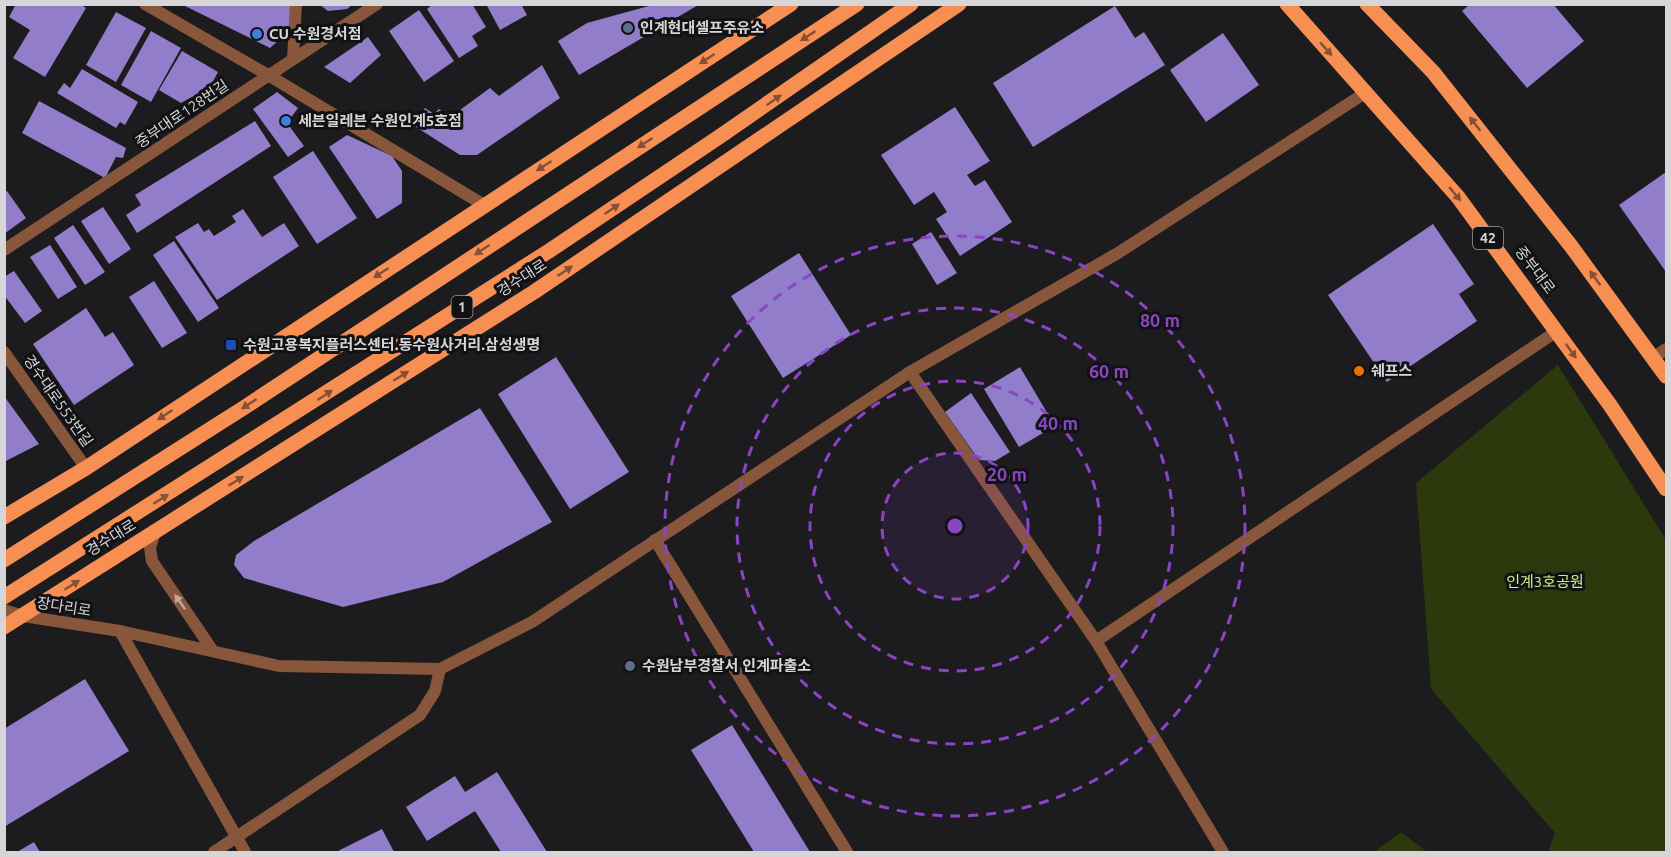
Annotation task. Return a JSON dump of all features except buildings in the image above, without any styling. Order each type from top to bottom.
[{"type":"main road","points":[[4,517],[86,468],[791,4]]},
{"type":"main road","name":"1","points":[[4,560],[245,407],[857,4]]},
{"type":"main road","name":"1","points":[[4,597],[549,251],[911,4]]},
{"type":"main road","name":"경수대로","points":[[4,627],[534,292],[959,4]]},
{"type":"main road","name":"중부대로","points":[[1287,4],[1458,197],[1557,331],[1666,489]]},
{"type":"main road","points":[[1375,8],[1433,72],[1571,246],[1666,376]]},
{"type":"street","points":[[145,4],[484,205]]},
{"type":"street","points":[[293,59],[296,4]]},
{"type":"street","name":"중부대로128번길","points":[[4,250],[377,4]]},
{"type":"street","points":[[214,852],[420,715],[435,691],[440,669],[532,622],[910,372],[1118,253],[1365,93]]},
{"type":"street","points":[[1096,641],[1557,331]]},
{"type":"street","points":[[1653,358],[1666,349]]},
{"type":"street","name":"경수대로553번길","points":[[4,352],[86,468]]},
{"type":"street","points":[[910,372],[1096,641],[1223,852]]},
{"type":"street","points":[[155,532],[150,548],[152,561],[213,651]]},
{"type":"street","points":[[655,540],[847,852]]},
{"type":"street","name":"장다리로","points":[[4,610],[23,616],[120,630],[279,666],[440,669]]},
{"type":"street","points":[[120,630],[245,852]]},
{"type":"green space","name":"인계3호공원","points":[[1558,365],[1666,540],[1666,852],[1548,852],[1555,833],[1431,689],[1416,483]]},
{"type":"green space","points":[[1401,832],[1427,852],[1374,852]]},
{"type":"place","name":"인계현대셀프주유소","points":[[628,28]]},
{"type":"place","name":"CU 수원경서점","points":[[257,34]]},
{"type":"place","name":"세븐일레븐 수원인계5호점","points":[[286,121]]},
{"type":"place","name":"수원고용복지플러스센터.동수원사거리.삼성생명","points":[[231,345]]},
{"type":"place","name":"쉐프스","points":[[1359,371]]},
{"type":"place","name":"수원남부경찰서 인계파출소","points":[[630,666]]}]
